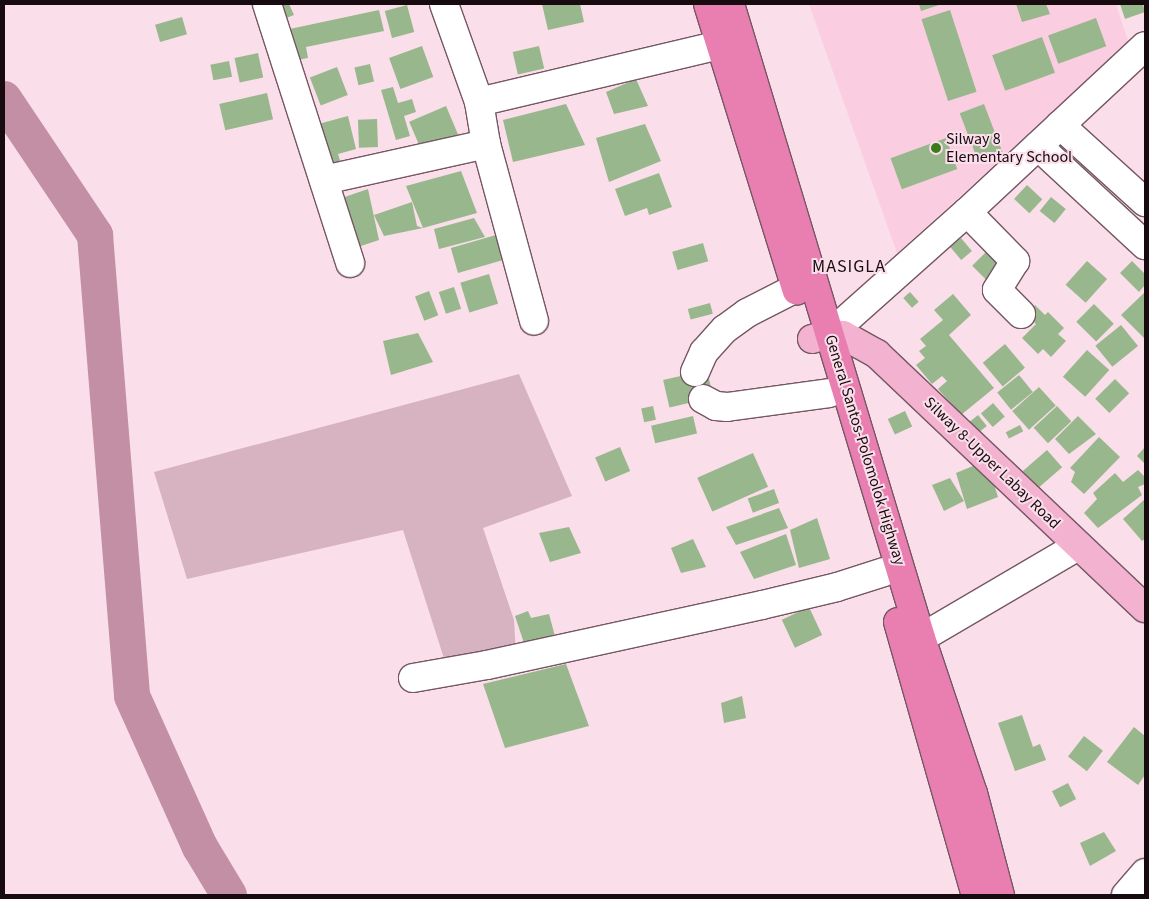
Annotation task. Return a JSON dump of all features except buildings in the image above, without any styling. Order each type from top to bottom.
[{"type":"highway","points":[[708,4],[796,288],[821,336],[829,394],[884,572],[976,895]]},
{"type":"highway","name":"General Santos-Polomolok Highway","points":[[730,4],[821,336],[973,793],[1000,895]]},
{"type":"main road","name":"Silway 8-Upper Labay Road","points":[[821,336],[855,339],[877,354],[1145,608]]},
{"type":"street","points":[[266,4],[350,263]]},
{"type":"street","points":[[444,4],[479,102],[486,144],[534,321]]},
{"type":"street","points":[[479,102],[721,45]]},
{"type":"street","points":[[821,336],[967,212],[1145,46]]},
{"type":"street","points":[[1060,126],[1145,202]]},
{"type":"street","points":[[324,180],[486,144]]},
{"type":"street","points":[[1038,146],[1145,244]]},
{"type":"street","points":[[967,212],[1015,261],[997,290],[1021,314]]},
{"type":"street","points":[[695,372],[704,352],[725,329],[747,313],[796,288]]},
{"type":"street","points":[[703,398],[716,406],[726,407],[829,394]]},
{"type":"street","points":[[921,638],[1078,546]]},
{"type":"street","points":[[413,678],[487,665],[762,605],[837,587],[884,572]]},
{"type":"street","points":[[1126,895],[1145,873]]},
{"type":"shaded area","name":"Silway 8 Elementary School","points":[[809,4],[1116,4],[1129,44],[897,253]]},
{"type":"shaded area","points":[[519,374],[572,496],[483,528],[514,620],[516,656],[448,671],[403,530],[187,579],[154,472]]},
{"type":"waterway","points":[[4,99],[95,235],[132,696],[200,847],[229,895]]},
{"type":"place","name":"Silway 8 Elementary School","points":[[936,148]]},
{"type":"district","name":"MASIGLA","points":[[849,267]]}]
